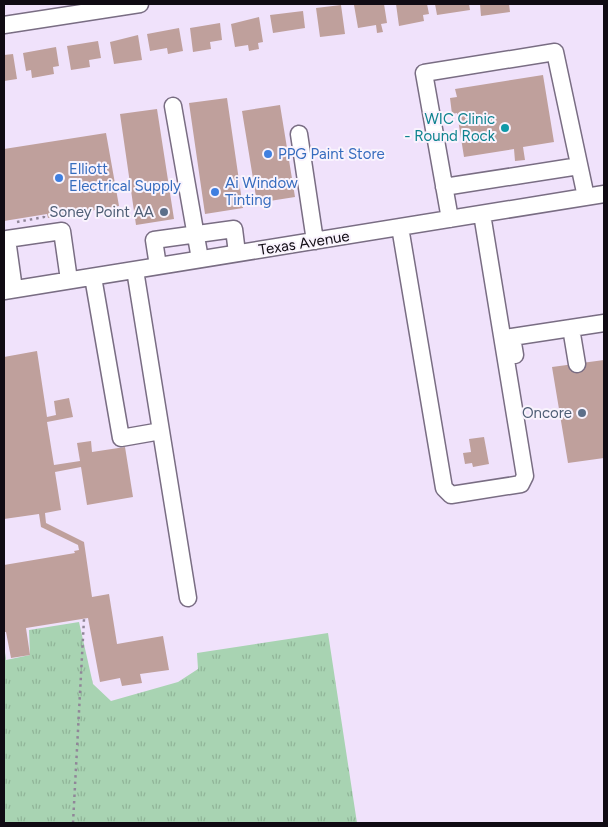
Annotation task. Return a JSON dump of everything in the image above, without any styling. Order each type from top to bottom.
[{"type":"street","points":[[4,25],[140,4]]},
{"type":"street","points":[[450,219],[424,73],[555,52],[586,197]]},
{"type":"street","points":[[173,106],[200,259]]},
{"type":"street","points":[[299,134],[315,241]]},
{"type":"street","points":[[444,187],[579,166]]},
{"type":"street","name":"Texas Avenue","points":[[9,290],[604,194]]},
{"type":"street","points":[[400,227],[444,488],[451,494],[521,484],[525,476],[482,214]]},
{"type":"street","points":[[158,266],[154,240],[234,229],[238,253]]},
{"type":"street","points":[[9,290],[6,239],[62,231],[69,280]]},
{"type":"street","points":[[135,270],[188,598]]},
{"type":"street","points":[[93,277],[121,438],[161,431]]},
{"type":"street","points":[[518,370],[512,337],[604,323]]},
{"type":"street","points":[[570,328],[577,364]]},
{"type":"path","points":[[73,823],[84,619]]},
{"type":"green space","points":[[79,622],[93,684],[111,701],[178,682],[198,669],[197,653],[328,633],[357,823],[4,823],[4,644],[6,660],[30,655],[29,630]]},
{"type":"building","points":[[384,4],[387,23],[381,24],[383,32],[377,33],[376,25],[358,28],[354,5]]},
{"type":"building","points":[[396,4],[427,4],[429,14],[423,15],[424,21],[399,26]]},
{"type":"building","points":[[435,4],[469,4],[470,10],[437,15]]},
{"type":"building","points":[[480,4],[509,4],[510,12],[481,16]]},
{"type":"building","points":[[341,5],[345,34],[320,37],[316,8]]},
{"type":"building","points":[[303,11],[305,28],[273,33],[270,15]]},
{"type":"building","points":[[259,17],[263,42],[258,43],[259,49],[249,51],[248,45],[235,47],[231,24]]},
{"type":"building","points":[[220,23],[222,40],[210,42],[211,49],[193,52],[190,28]]},
{"type":"building","points":[[179,28],[183,51],[168,54],[167,48],[150,51],[147,34]]},
{"type":"building","points":[[138,35],[142,60],[114,64],[110,42]]},
{"type":"building","points":[[98,41],[101,58],[89,60],[90,67],[71,70],[67,46]]},
{"type":"building","points":[[56,47],[59,66],[53,67],[54,74],[32,78],[31,70],[26,71],[23,53]]},
{"type":"building","points":[[13,54],[17,79],[4,81],[4,55]]},
{"type":"building","name":"WIC Clinic - Round Rock","points":[[543,75],[554,142],[523,147],[525,160],[515,161],[514,149],[464,157],[457,113],[452,114],[450,98],[457,97],[455,89]]},
{"type":"building","points":[[227,98],[243,208],[205,214],[189,103]]},
{"type":"building","name":"PPG Paint Store","points":[[280,105],[295,197],[257,203],[242,111]]},
{"type":"building","points":[[157,109],[174,219],[136,225],[120,114]]},
{"type":"building","name":"Elliott Electrical Supply","points":[[106,133],[119,206],[48,218],[47,214],[4,221],[4,149]]},
{"type":"building","points":[[37,351],[47,417],[56,415],[54,401],[69,398],[73,417],[47,422],[54,465],[80,461],[77,443],[91,441],[92,452],[125,447],[133,497],[87,505],[81,467],[55,472],[61,510],[45,513],[46,523],[84,542],[92,597],[109,594],[117,644],[163,636],[169,670],[140,674],[142,683],[122,686],[120,678],[100,682],[88,618],[26,628],[30,655],[11,658],[6,632],[4,632],[4,565],[75,553],[74,551],[79,550],[78,545],[41,527],[39,514],[4,519],[4,357]]},
{"type":"building","name":"Oncore","points":[[604,360],[604,458],[568,463],[552,367]]},
{"type":"building","points":[[484,437],[489,464],[473,467],[472,463],[465,464],[463,453],[471,452],[469,439]]},
{"type":"place","name":"WIC Clinic - Round Rock","points":[[505,128]]},
{"type":"place","name":"PPG Paint Store","points":[[268,154]]},
{"type":"place","name":"Elliott Electrical Supply","points":[[59,178]]},
{"type":"place","name":"Ai Window Tinting","points":[[215,192]]},
{"type":"place","name":"Soney Point AA","points":[[164,212]]},
{"type":"place","name":"Oncore","points":[[582,413]]}]
